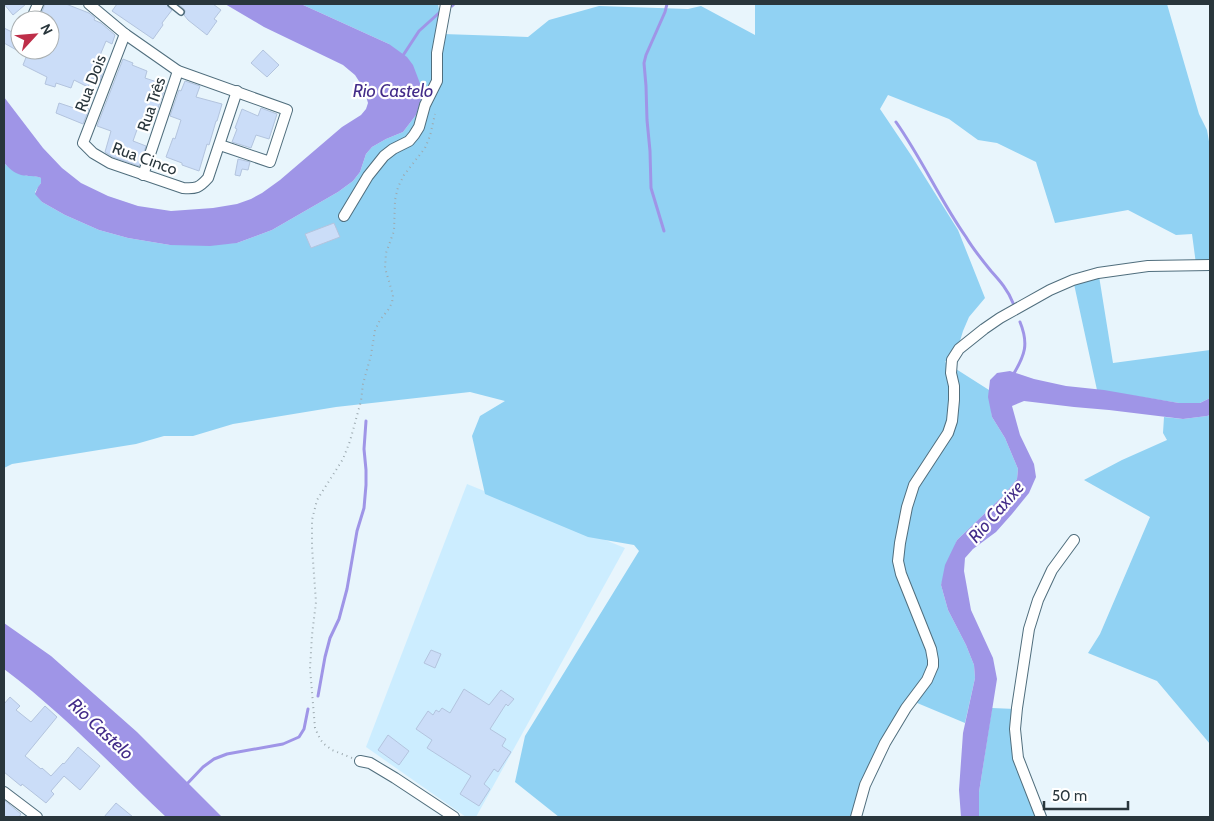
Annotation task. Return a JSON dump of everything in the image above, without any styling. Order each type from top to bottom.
[{"type":"street","points":[[89,4],[125,34],[178,71],[237,91],[287,110],[270,162],[220,145],[237,91]]},
{"type":"street","points":[[100,13],[108,4]]},
{"type":"street","points":[[344,216],[368,176],[384,156],[409,141],[419,127],[425,105],[437,82],[437,53],[446,4]]},
{"type":"street","name":"Rua Dois","points":[[83,142],[125,34]]},
{"type":"street","name":"Rua Três","points":[[143,175],[178,71]]},
{"type":"street","name":"Rua Cinco","points":[[83,142],[92,153],[110,163],[183,188],[194,189],[202,186],[208,178],[220,145]]},
{"type":"street","points":[[856,817],[865,785],[885,743],[906,708],[927,680],[933,666],[934,660],[931,649],[901,574],[898,561],[907,507],[914,485],[948,434],[952,421],[954,386],[951,373],[952,360],[959,349],[1000,318],[1050,290],[1073,280],[1098,273],[1148,266],[1210,265]]},
{"type":"street","points":[[1041,817],[1018,758],[1015,729],[1017,708],[1029,629],[1038,600],[1052,570],[1074,540]]},
{"type":"street","points":[[360,760],[370,763],[395,778],[454,817]]},
{"type":"street","points":[[4,792],[37,817]]},
{"type":"lane","points":[[170,4],[182,12]]},
{"type":"path","points":[[360,760],[347,757],[332,750],[320,739],[315,728],[310,668],[316,602],[312,520],[317,500],[343,459],[361,401],[375,330],[392,303],[393,295],[386,268],[386,253],[394,231],[395,200],[398,187],[404,175],[425,148],[430,136],[436,109]]},
{"type":"shaded area","points":[[301,4],[438,4],[443,34],[528,37],[549,20],[599,6],[688,9],[701,6],[755,35],[755,4],[1167,4],[1199,114],[1207,130],[1210,147],[1210,263],[1196,264],[1192,234],[1176,235],[1128,210],[1055,223],[1036,162],[997,143],[978,140],[949,119],[888,95],[880,109],[958,230],[985,298],[969,317],[960,341],[945,362],[989,390],[992,417],[1005,438],[1018,469],[1017,479],[1004,495],[957,540],[941,585],[948,610],[974,665],[975,678],[965,723],[910,700],[890,724],[866,780],[855,817],[559,817],[515,782],[525,736],[639,551],[634,545],[588,537],[485,494],[472,436],[480,416],[505,401],[470,392],[336,407],[233,424],[193,436],[164,436],[136,444],[12,464],[4,468],[4,163],[19,173],[41,178],[41,183],[35,192],[42,202],[65,215],[99,230],[128,238],[170,245],[237,243],[272,230],[338,192],[353,181],[360,172],[366,154],[372,147],[403,132],[416,115],[389,44]]},
{"type":"shaded area","points":[[1099,276],[1113,363],[1210,350],[1210,398],[1200,403],[1179,403],[1097,390],[1074,284]]},
{"type":"shaded area","points":[[1210,415],[1210,744],[1157,681],[1088,653],[1100,634],[1150,517],[1084,480],[1122,460],[1167,440],[1163,433],[1164,417],[1183,419]]},
{"type":"shaded area","points":[[467,484],[625,548],[476,817],[466,817],[366,747]]},
{"type":"shaded area","points":[[992,708],[1015,709],[1013,745],[1036,817],[979,817],[979,792]]},
{"type":"water","name":"Rio Castelo","points":[[225,4],[301,4],[389,44],[407,57],[413,65],[421,86],[421,99],[416,115],[403,132],[372,147],[366,154],[360,172],[353,181],[338,192],[272,230],[237,243],[210,246],[170,245],[128,238],[99,230],[65,215],[42,202],[35,194],[41,183],[41,178],[18,174],[4,163],[4,97],[43,148],[62,168],[81,183],[108,196],[138,206],[171,211],[213,208],[237,204],[262,193],[342,127],[361,115],[366,109],[368,103],[364,89],[355,75],[343,65],[264,27]]},
{"type":"water","name":"Rio Caxixe","points":[[1010,371],[1034,379],[1066,386],[1104,390],[1179,403],[1200,403],[1210,398],[1210,415],[1183,419],[1024,401],[1012,406],[1020,435],[1034,464],[1036,477],[1029,493],[1012,514],[996,532],[973,549],[965,558],[964,571],[971,610],[993,658],[997,679],[979,792],[979,817],[961,817],[959,790],[963,733],[975,678],[974,665],[948,610],[941,585],[945,565],[957,540],[1004,495],[1017,479],[1018,469],[1005,438],[992,417],[988,397],[990,380],[997,373]]},
{"type":"water","name":"Rio Castelo","points":[[4,623],[51,656],[137,732],[222,817],[166,817],[67,722],[4,669]]},
{"type":"building","points":[[4,4],[26,4],[19,10],[10,11]]},
{"type":"building","points":[[45,4],[66,4],[89,13],[95,18],[94,20],[101,23],[115,35],[112,44],[106,41],[96,65],[104,69],[100,81],[92,78],[88,87],[74,80],[71,88],[56,83],[55,87],[45,84],[47,77],[23,65],[25,60],[60,60],[60,10],[43,10]]},
{"type":"building","points":[[117,4],[167,4],[172,10],[153,39],[112,11]]},
{"type":"building","points":[[178,4],[213,4],[221,10],[214,19],[217,21],[207,35],[188,20],[184,15],[185,10]]},
{"type":"building","points":[[4,28],[10,31],[10,46],[4,43]]},
{"type":"building","points":[[263,50],[279,65],[267,77],[251,63]]},
{"type":"building","points":[[123,59],[147,71],[145,78],[166,85],[156,114],[148,112],[143,126],[139,124],[133,141],[146,146],[139,166],[113,157],[105,152],[111,131],[97,126]]},
{"type":"building","points":[[185,81],[200,86],[196,97],[222,104],[199,171],[166,157],[173,138],[175,139],[181,120],[170,116],[179,90],[181,91]]},
{"type":"building","points":[[59,103],[74,108],[75,104],[89,109],[83,124],[56,113]]},
{"type":"building","points":[[261,108],[277,114],[269,139],[256,135],[251,148],[232,142],[242,109],[258,116]]},
{"type":"building","points":[[238,159],[250,162],[248,170],[242,169],[240,176],[235,175]]},
{"type":"building","points":[[334,223],[340,237],[311,248],[305,234]]},
{"type":"building","points":[[431,650],[441,654],[435,668],[424,663]]},
{"type":"building","points":[[464,689],[489,705],[501,690],[514,699],[508,706],[506,704],[490,729],[506,739],[502,746],[511,752],[498,772],[494,769],[484,784],[490,789],[479,806],[460,794],[471,776],[427,748],[432,740],[416,729],[428,711],[433,715],[436,710],[439,712],[442,708],[450,713]]},
{"type":"building","points":[[10,697],[20,706],[16,710],[31,722],[45,706],[57,717],[25,756],[41,769],[51,776],[78,747],[100,766],[80,790],[64,776],[51,791],[54,794],[46,803],[4,772],[4,704]]},
{"type":"building","points":[[388,735],[409,751],[399,765],[378,750]]},
{"type":"building","points":[[4,800],[21,814],[19,817],[4,817]]},
{"type":"building","points":[[116,803],[133,817],[104,817]]},
{"type":"waterway","points":[[664,231],[651,188],[644,63],[667,4]]},
{"type":"waterway","points":[[402,57],[419,31],[440,12]]},
{"type":"waterway","points":[[896,122],[957,223],[978,254],[1004,286],[1013,303]]},
{"type":"waterway","points":[[1013,375],[1023,355],[1025,343],[1020,322]]},
{"type":"waterway","points":[[318,696],[330,638],[339,619],[347,589],[357,531],[364,508],[366,421]]},
{"type":"waterway","points":[[186,785],[203,767],[214,759],[227,754],[283,744],[299,737],[304,729],[308,709]]}]
